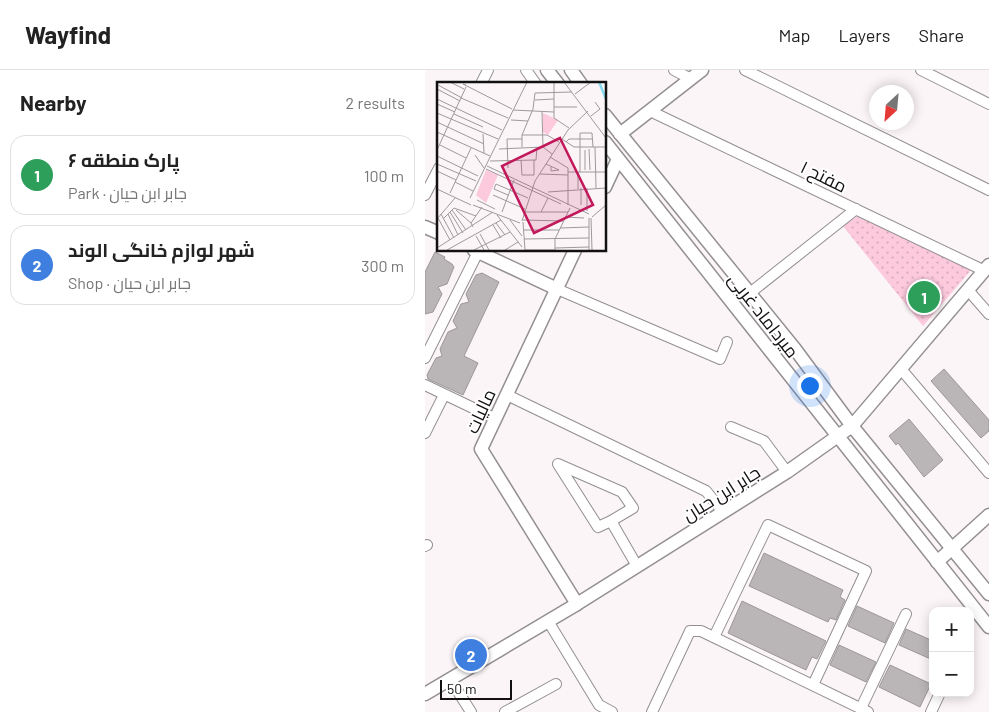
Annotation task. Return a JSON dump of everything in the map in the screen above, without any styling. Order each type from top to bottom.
[{"type":"street","points":[[482,82],[488,70]]},
{"type":"street","points":[[526,70],[535,82]]},
{"type":"street","points":[[547,70],[556,82]]},
{"type":"street","points":[[571,70],[580,82]]},
{"type":"street","points":[[674,70],[691,79]]},
{"type":"street","points":[[620,134],[702,70]]},
{"type":"street","points":[[745,70],[989,190]]},
{"type":"street","points":[[921,70],[989,104]]},
{"type":"street","name":"مفتح ۱","points":[[649,111],[855,209],[987,268]]},
{"type":"street","name":"میرداماد غربی","points":[[606,116],[795,349],[852,426],[989,594]]},
{"type":"street","name":"میرداماد غربی","points":[[606,143],[989,627]]},
{"type":"street","points":[[607,178],[618,159]]},
{"type":"street","points":[[425,195],[437,172]]},
{"type":"street","points":[[750,293],[855,209]]},
{"type":"street","points":[[425,227],[437,233]]},
{"type":"street","points":[[425,358],[476,251],[557,289],[720,359],[727,342]]},
{"type":"street","name":"مالیات","points":[[575,251],[481,449],[577,604]]},
{"type":"street","name":"جابر ابن حیان","points":[[425,694],[577,604],[787,472],[852,426],[987,268]]},
{"type":"street","points":[[968,290],[989,314]]},
{"type":"street","points":[[901,369],[989,473]]},
{"type":"street","points":[[425,385],[494,418]]},
{"type":"street","points":[[425,433],[444,395]]},
{"type":"street","points":[[507,395],[706,492],[723,512]]},
{"type":"street","points":[[731,427],[764,441],[787,472]]},
{"type":"street","points":[[558,464],[622,492],[633,508],[611,522],[598,527],[558,464]]},
{"type":"street","points":[[937,562],[989,515]]},
{"type":"street","points":[[611,522],[637,566]]},
{"type":"street","points":[[714,637],[768,525],[866,571],[813,685]]},
{"type":"street","points":[[652,712],[689,631],[701,631],[865,710],[905,614]]},
{"type":"street","points":[[548,621],[597,709],[612,712]]},
{"type":"street","points":[[450,679],[471,712]]},
{"type":"street","points":[[505,712],[556,684]]},
{"type":"street","points":[[931,712],[938,697]]},
{"type":"shaded area","points":[[858,216],[972,269],[923,326],[843,226]]},
{"type":"building","points":[[435,252],[445,257],[444,259],[454,267],[447,284],[438,287],[442,294],[433,312],[425,314],[425,272]]},
{"type":"building","points":[[482,273],[499,282],[464,356],[478,363],[463,395],[428,379],[427,375],[436,358],[442,356],[440,349],[448,332],[457,328],[453,321],[461,304],[469,302],[466,294],[476,275]]},
{"type":"building","points":[[944,369],[989,420],[989,431],[981,438],[931,381]]},
{"type":"building","points":[[909,419],[943,460],[924,477],[898,443],[896,445],[889,436]]},
{"type":"building","points":[[764,553],[843,590],[840,597],[845,600],[836,620],[830,618],[828,622],[749,586]]},
{"type":"building","points":[[742,601],[826,641],[817,659],[812,657],[806,670],[728,633]]},
{"type":"building","points":[[857,606],[894,623],[885,643],[848,626]]},
{"type":"building","points":[[906,629],[929,639],[929,658],[899,645]]},
{"type":"building","points":[[839,645],[876,662],[866,682],[830,665]]},
{"type":"building","points":[[890,665],[929,683],[929,688],[920,707],[879,687]]},
{"type":"place","name":"پارک منطقه ۶","points":[[924,297]]},
{"type":"place","name":"شهر لوازم خانگی الوند","points":[[471,655]]}]
